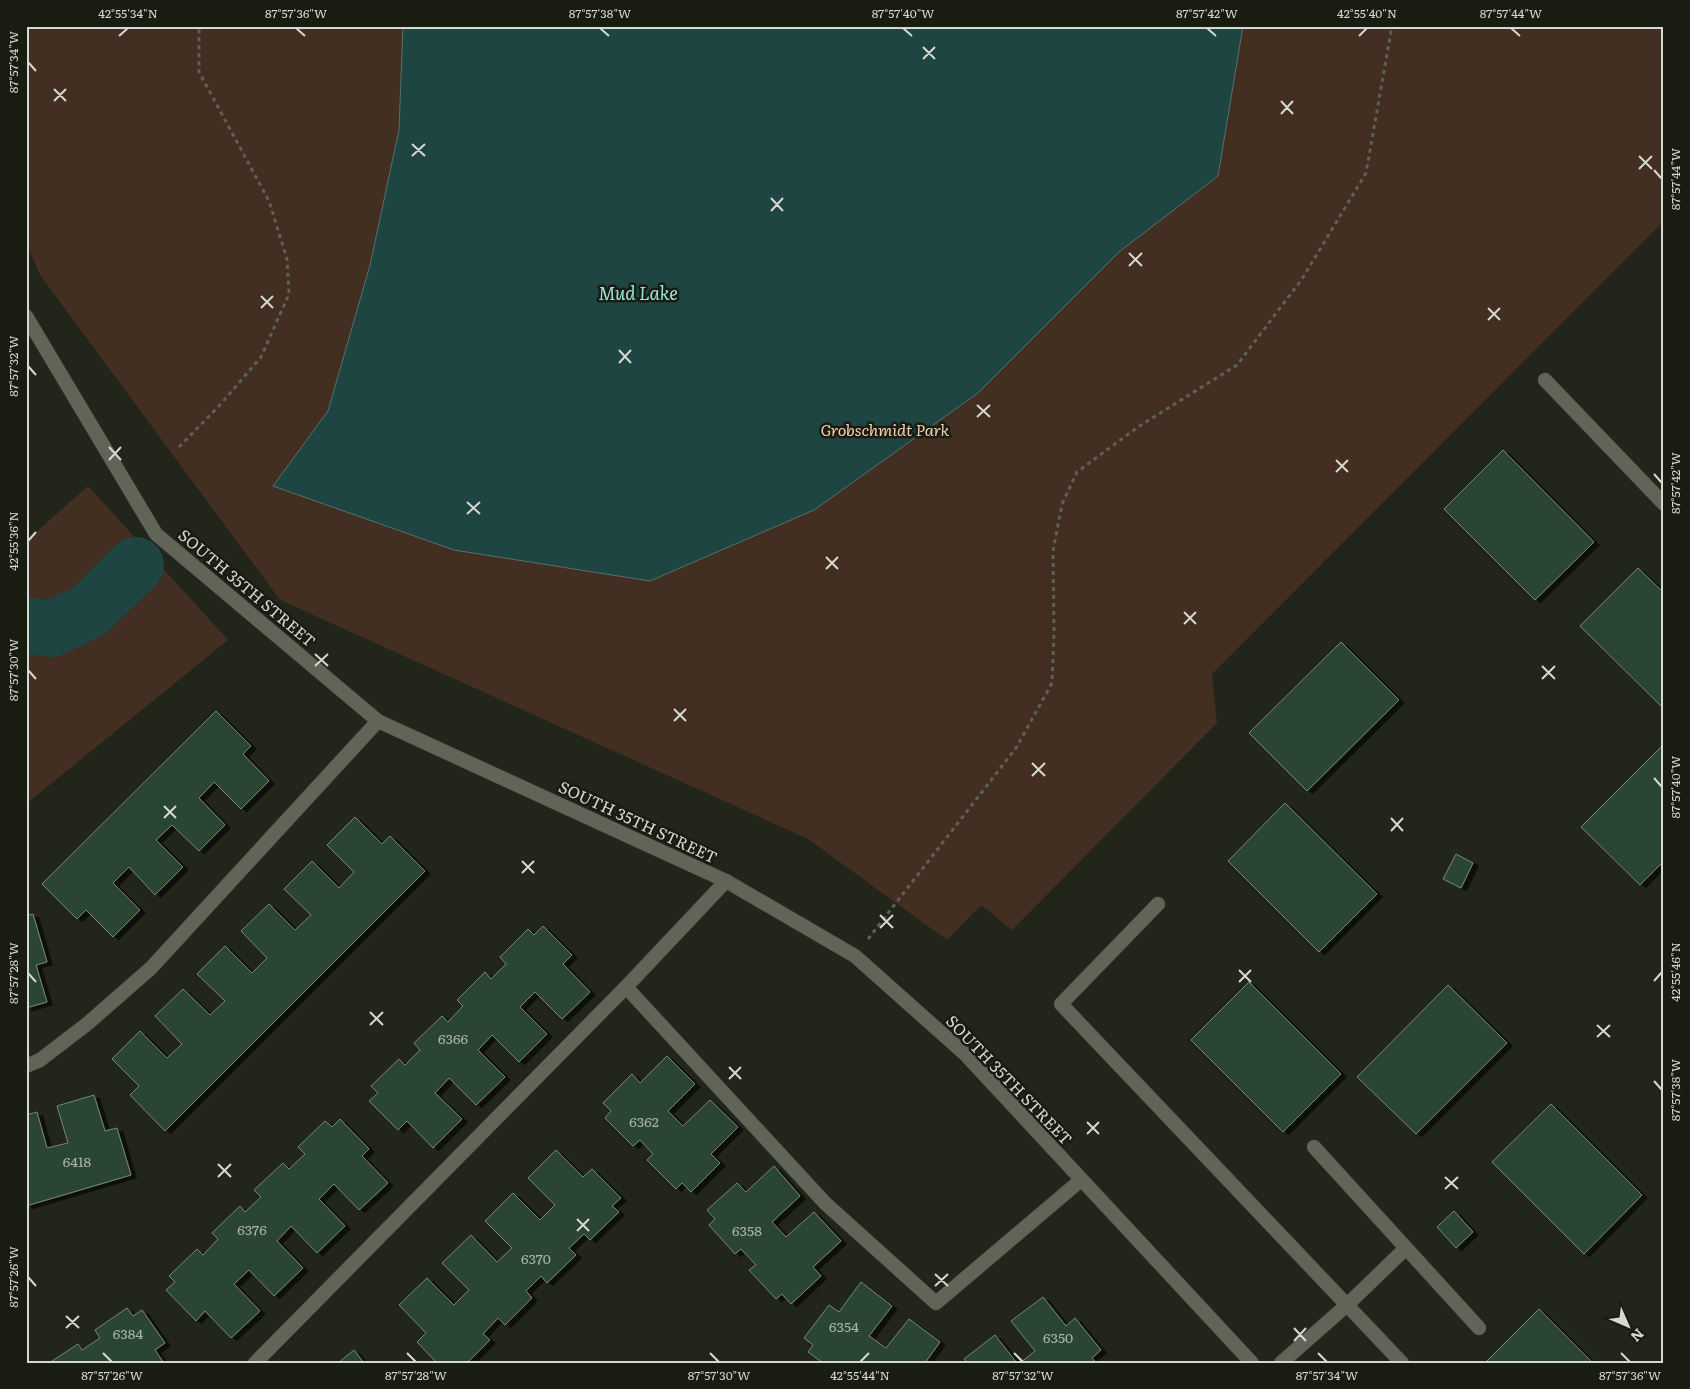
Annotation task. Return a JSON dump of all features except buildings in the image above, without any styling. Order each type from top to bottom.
[{"type":"street","name":"SOUTH 35TH STREET","points":[[26,316],[156,534],[378,721],[726,882],[855,956],[965,1054],[1252,1363]]},
{"type":"street","points":[[1545,380],[1664,504]]},
{"type":"street","points":[[26,1066],[40,1060],[87,1024],[150,968],[378,721]]},
{"type":"street","points":[[256,1363],[626,987],[726,882]]},
{"type":"street","points":[[1158,904],[1061,1004],[1402,1363]]},
{"type":"street","points":[[626,987],[825,1203],[936,1303],[1081,1180]]},
{"type":"street","points":[[1314,1147],[1479,1328]]},
{"type":"street","points":[[1281,1363],[1347,1305],[1406,1248]]},
{"type":"path","points":[[179,447],[219,406],[261,358],[289,294],[287,259],[269,201],[200,72],[199,26]]},
{"type":"path","points":[[855,956],[1016,748],[1052,683],[1054,633],[1053,551],[1062,504],[1077,472],[1138,427],[1237,365],[1302,279],[1366,174],[1392,26]]},
{"type":"green space","name":"Grobschmidt Park","points":[[26,26],[1664,26],[1664,221],[1212,674],[1217,723],[1012,930],[981,905],[947,940],[808,839],[280,600],[40,275],[26,243]]},
{"type":"green space","points":[[88,486],[228,640],[26,804],[26,541]]},
{"type":"water","name":"Mud Lake","points":[[403,26],[1243,26],[1218,176],[1119,252],[978,393],[814,510],[650,581],[454,550],[273,486],[328,411],[370,265],[399,130]]},
{"type":"waterway","points":[[26,625],[51,629],[89,611],[136,565]]}]
